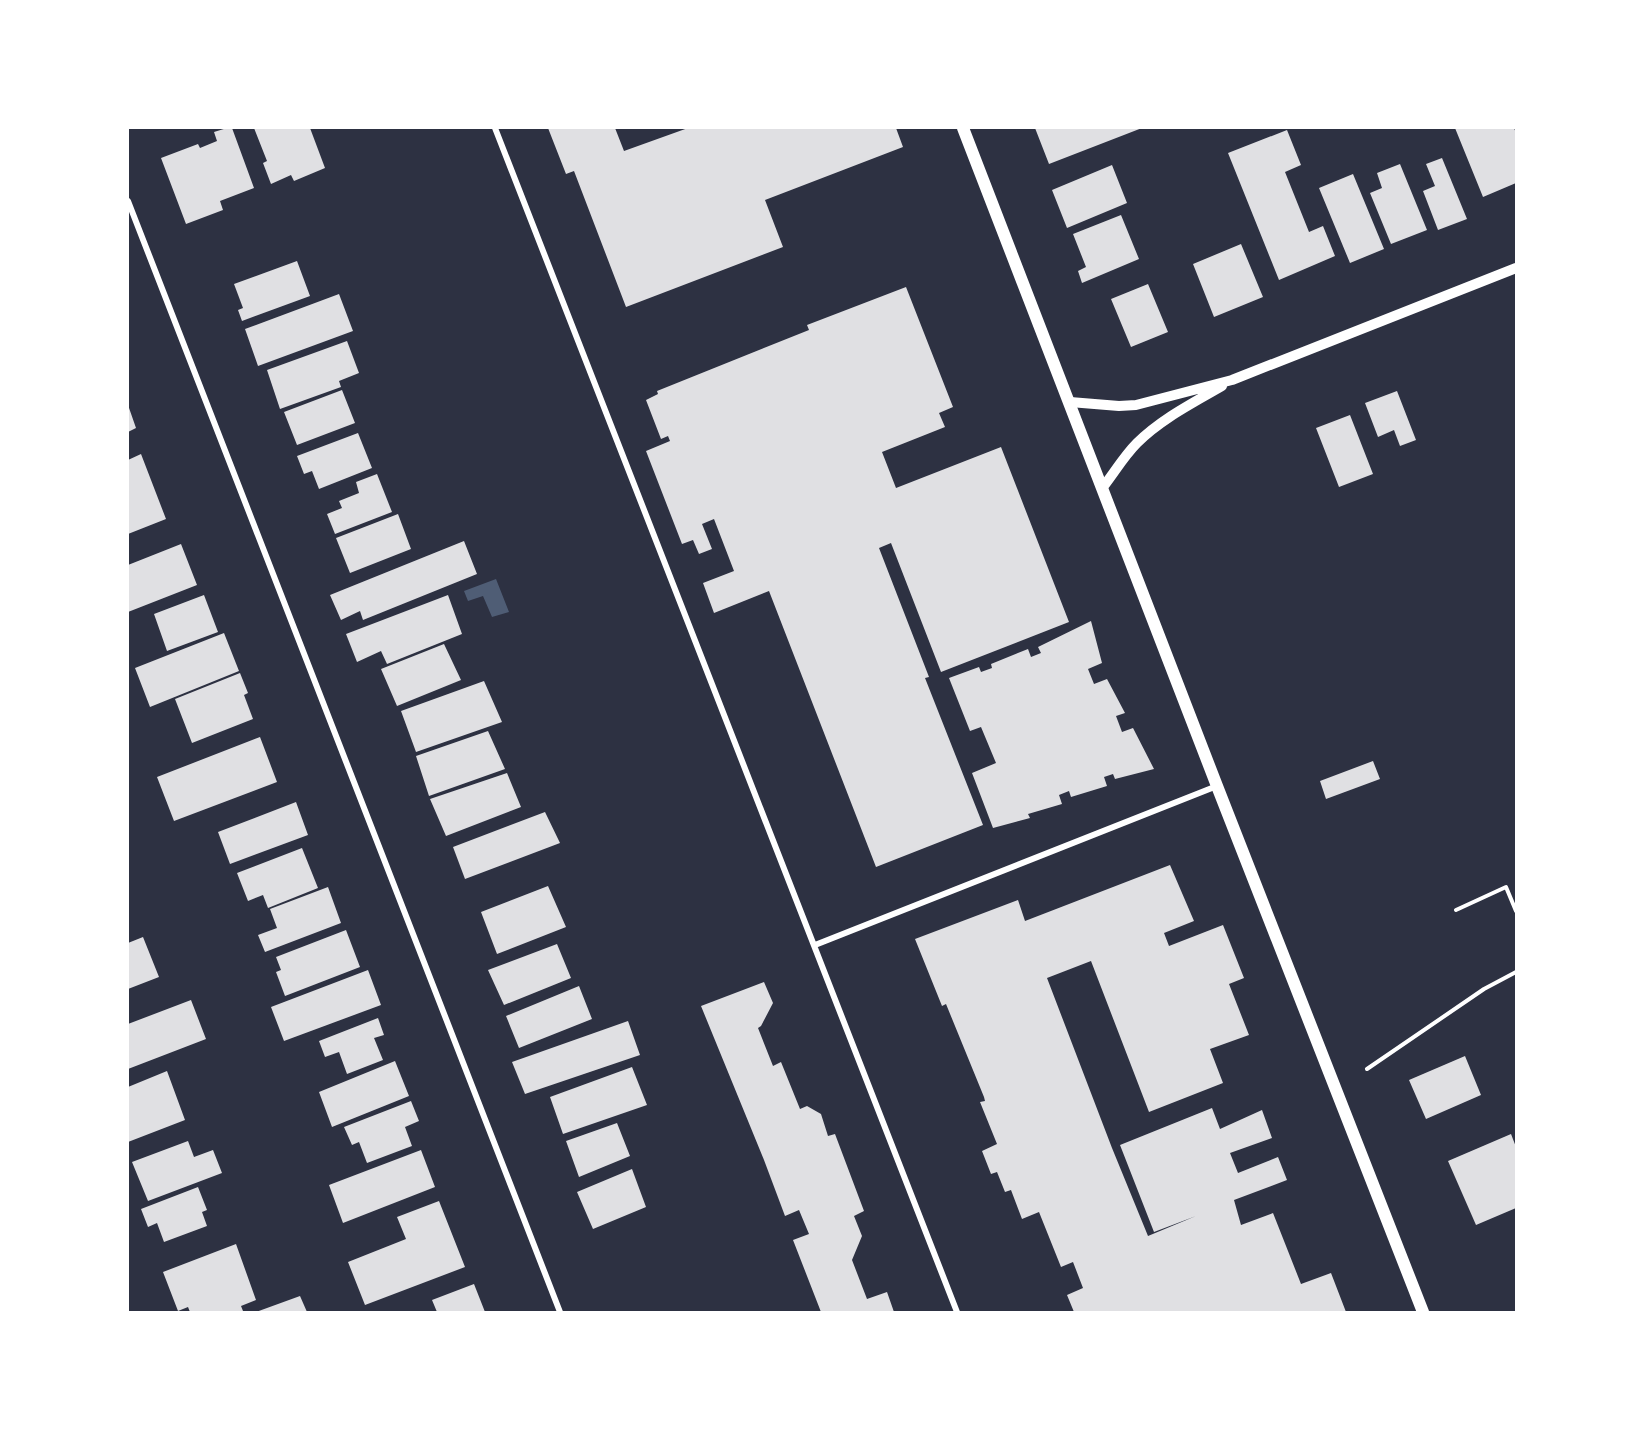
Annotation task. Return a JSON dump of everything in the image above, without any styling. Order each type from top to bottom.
[{"type":"main road","points":[[963,128],[1423,1312]]},
{"type":"street","points":[[495,128],[957,1312]]},
{"type":"street","points":[[128,201],[560,1312]]},
{"type":"street","points":[[1070,402],[1136,405],[1232,380],[1516,267]]},
{"type":"street","points":[[1103,487],[1136,444],[1146,435],[1232,380]]},
{"type":"street","points":[[815,945],[1217,786]]},
{"type":"path","points":[[1456,910],[1506,887],[1516,911]]},
{"type":"path","points":[[1367,1069],[1484,988],[1516,972]]},
{"type":"water","points":[[496,579],[509,612],[492,617],[483,596],[468,601],[464,591]]},
{"type":"building","points":[[232,128],[254,188],[220,201],[223,210],[186,224],[161,158],[198,144],[200,148],[217,141],[214,132]]},
{"type":"building","points":[[254,128],[310,128],[325,168],[294,181],[291,175],[271,184],[263,163],[267,161]]},
{"type":"building","points":[[548,128],[615,128],[624,151],[688,128],[896,128],[903,147],[765,200],[783,247],[626,307],[574,171],[566,174]]},
{"type":"building","points":[[1035,128],[1142,128],[1049,164]]},
{"type":"building","points":[[1455,128],[1514,128],[1516,133],[1516,183],[1483,197]]},
{"type":"building","points":[[1287,130],[1301,165],[1285,172],[1309,232],[1323,226],[1335,256],[1279,280],[1228,153]]},
{"type":"building","points":[[1442,158],[1467,219],[1438,230],[1423,191],[1435,186],[1426,164]]},
{"type":"building","points":[[1400,164],[1427,230],[1391,244],[1370,193],[1382,188],[1377,173]]},
{"type":"building","points":[[1112,165],[1127,203],[1067,228],[1052,190]]},
{"type":"building","points":[[1353,174],[1384,249],[1350,263],[1319,188]]},
{"type":"building","points":[[1121,215],[1139,259],[1082,283],[1078,271],[1086,267],[1073,234]]},
{"type":"building","points":[[1241,244],[1263,297],[1214,317],[1193,264]]},
{"type":"building","points":[[297,261],[310,296],[242,321],[238,310],[243,308],[234,284]]},
{"type":"building","points":[[1148,284],[1168,332],[1131,347],[1111,299]]},
{"type":"building","points":[[906,287],[953,407],[939,413],[945,427],[882,452],[896,488],[1001,447],[1069,622],[941,672],[891,543],[879,548],[929,677],[925,678],[983,825],[876,867],[769,591],[714,613],[703,583],[734,571],[714,519],[702,524],[712,549],[699,554],[693,540],[682,544],[646,451],[670,441],[668,436],[661,439],[646,400],[658,394],[657,391],[809,330],[807,325]]},
{"type":"building","points":[[339,294],[353,331],[258,366],[245,329]]},
{"type":"building","points":[[347,341],[359,373],[339,381],[341,387],[280,409],[267,370]]},
{"type":"building","points":[[342,390],[355,423],[297,445],[284,412]]},
{"type":"building","points":[[1397,391],[1416,440],[1400,446],[1394,430],[1378,437],[1365,403]]},
{"type":"building","points":[[128,405],[136,428],[128,432]]},
{"type":"building","points":[[1350,415],[1373,474],[1339,487],[1316,428]]},
{"type":"building","points":[[358,433],[372,468],[319,489],[312,471],[304,474],[297,456]]},
{"type":"building","points":[[141,454],[166,519],[128,534],[128,460]]},
{"type":"building","points":[[377,474],[392,512],[335,534],[327,514],[342,508],[339,501],[359,493],[356,482]]},
{"type":"building","points":[[398,514],[411,549],[350,573],[336,538]]},
{"type":"building","points":[[464,541],[477,574],[363,620],[360,611],[341,620],[330,595]]},
{"type":"building","points":[[181,544],[197,585],[128,612],[128,565]]},
{"type":"building","points":[[204,595],[218,632],[167,651],[154,614]]},
{"type":"building","points":[[448,595],[462,634],[387,664],[381,651],[357,662],[346,634]]},
{"type":"building","points":[[1091,621],[1102,663],[1088,669],[1094,684],[1107,679],[1125,713],[1116,716],[1122,732],[1133,728],[1154,769],[1115,779],[1113,774],[1104,777],[1107,786],[1071,797],[1069,791],[1059,795],[1062,804],[1028,814],[1030,818],[993,828],[972,773],[996,763],[981,727],[970,731],[949,678],[979,667],[981,672],[992,668],[991,664],[1028,649],[1031,657],[1041,653],[1038,647]]},
{"type":"building","points":[[224,633],[239,671],[150,707],[135,668]]},
{"type":"building","points":[[444,644],[461,680],[397,706],[381,669]]},
{"type":"building","points":[[240,673],[248,693],[244,695],[253,719],[192,743],[175,699]]},
{"type":"building","points":[[484,681],[502,722],[416,752],[401,711]]},
{"type":"building","points":[[488,731],[505,769],[429,796],[416,756]]},
{"type":"building","points":[[260,737],[277,782],[174,821],[157,777]]},
{"type":"building","points":[[1373,761],[1380,779],[1326,799],[1320,781]]},
{"type":"building","points":[[507,773],[521,807],[446,836],[430,799]]},
{"type":"building","points":[[296,802],[308,835],[230,864],[218,832]]},
{"type":"building","points":[[545,812],[560,843],[465,879],[453,847]]},
{"type":"building","points":[[302,848],[318,888],[268,908],[263,895],[248,901],[237,873]]},
{"type":"building","points":[[1170,865],[1194,921],[1164,933],[1169,946],[1223,925],[1244,978],[1229,984],[1249,1035],[1210,1049],[1223,1083],[1149,1112],[1091,961],[1047,978],[1112,1148],[1148,1236],[1196,1216],[1154,1232],[1120,1145],[1212,1108],[1220,1129],[1262,1110],[1272,1138],[1230,1153],[1238,1173],[1278,1157],[1287,1180],[1234,1200],[1241,1225],[1273,1213],[1301,1284],[1331,1273],[1346,1312],[1074,1312],[1067,1295],[1083,1288],[1073,1262],[1061,1267],[1039,1212],[1022,1219],[1011,1190],[1005,1192],[997,1172],[991,1174],[982,1151],[997,1144],[980,1102],[985,1101],[984,1097],[946,1004],[942,1006],[915,939],[1018,900],[1025,921]]},
{"type":"building","points":[[548,886],[566,927],[497,954],[481,912]]},
{"type":"building","points":[[328,887],[341,923],[265,952],[258,935],[277,928],[270,909]]},
{"type":"building","points":[[346,930],[360,967],[285,996],[276,972],[281,970],[276,957]]},
{"type":"building","points":[[143,937],[159,977],[128,989],[128,943]]},
{"type":"building","points":[[557,944],[571,978],[504,1005],[488,970]]},
{"type":"building","points":[[368,970],[381,1005],[284,1041],[271,1007]]},
{"type":"building","points":[[764,982],[773,1003],[758,1028],[773,1066],[781,1062],[800,1109],[807,1106],[821,1114],[828,1136],[835,1134],[864,1211],[854,1216],[862,1236],[852,1260],[867,1299],[887,1292],[894,1312],[821,1312],[793,1240],[809,1234],[799,1210],[785,1216],[701,1006]]},
{"type":"building","points":[[579,986],[592,1019],[519,1048],[506,1016]]},
{"type":"building","points":[[191,1000],[206,1039],[128,1069],[128,1024]]},
{"type":"building","points":[[378,1018],[384,1035],[374,1038],[383,1060],[347,1074],[339,1052],[325,1057],[319,1041]]},
{"type":"building","points":[[628,1021],[640,1055],[525,1094],[512,1062]]},
{"type":"building","points":[[1465,1056],[1481,1095],[1426,1119],[1409,1080]]},
{"type":"building","points":[[395,1061],[409,1096],[332,1127],[319,1092]]},
{"type":"building","points":[[632,1067],[647,1105],[563,1134],[550,1097]]},
{"type":"building","points":[[167,1071],[185,1120],[128,1142],[128,1087]]},
{"type":"building","points":[[411,1101],[419,1121],[405,1127],[412,1146],[367,1163],[359,1142],[352,1145],[344,1127]]},
{"type":"building","points":[[617,1123],[630,1156],[579,1177],[566,1141]]},
{"type":"building","points":[[1511,1134],[1516,1147],[1516,1208],[1476,1225],[1448,1161]]},
{"type":"building","points":[[188,1141],[194,1157],[213,1150],[222,1173],[148,1201],[132,1162]]},
{"type":"building","points":[[421,1150],[435,1187],[343,1223],[329,1185]]},
{"type":"building","points":[[632,1169],[646,1207],[593,1229],[577,1192]]},
{"type":"building","points":[[198,1187],[207,1210],[202,1212],[207,1226],[164,1242],[157,1223],[148,1227],[141,1209]]},
{"type":"building","points":[[439,1201],[465,1267],[365,1305],[348,1262],[406,1239],[397,1217]]},
{"type":"building","points":[[236,1244],[256,1300],[241,1306],[243,1311],[239,1312],[190,1312],[188,1307],[178,1311],[163,1272]]},
{"type":"building","points":[[474,1284],[485,1312],[437,1312],[432,1300]]},
{"type":"building","points":[[300,1296],[307,1312],[256,1312]]}]
